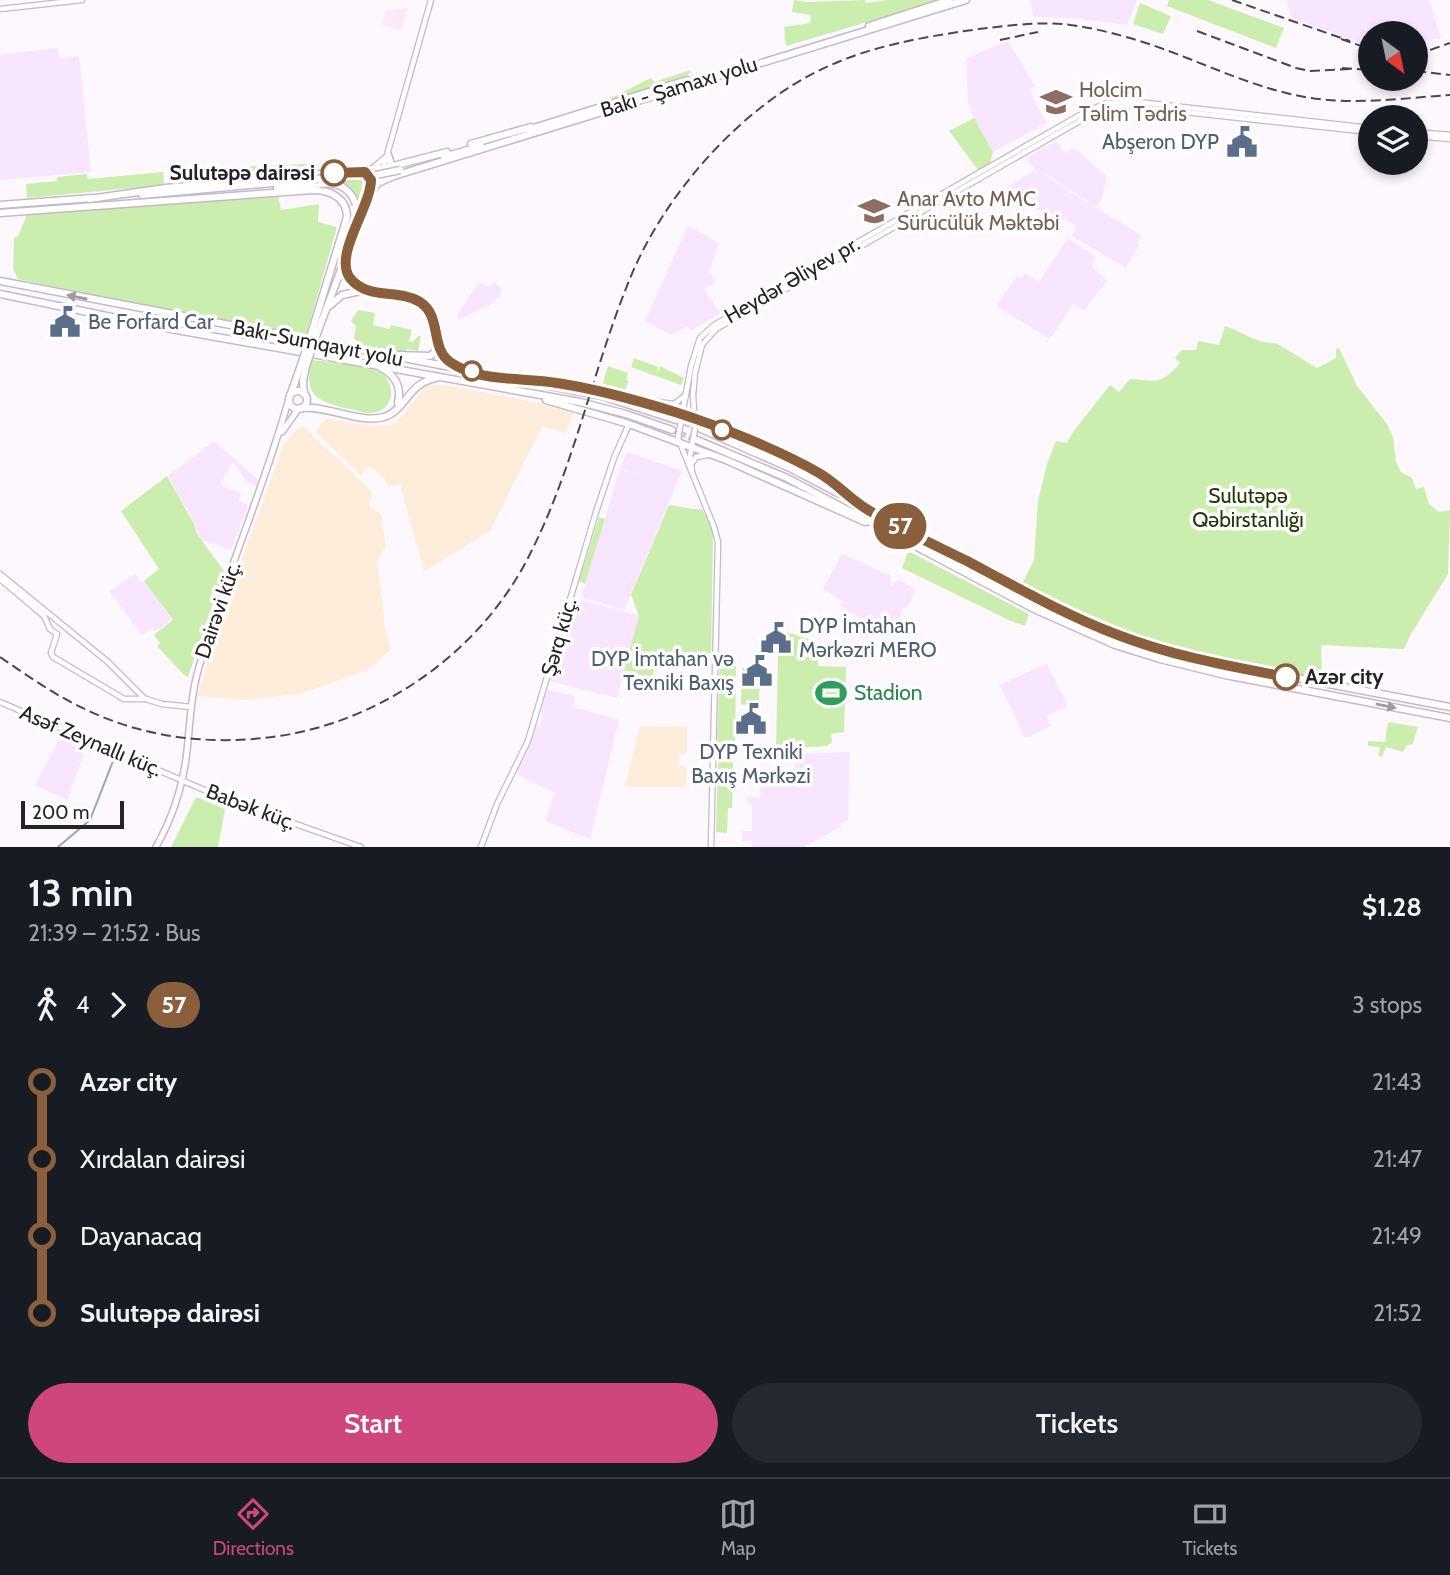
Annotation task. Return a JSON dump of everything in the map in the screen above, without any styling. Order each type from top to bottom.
[{"type":"highway","name":"Bakı - Şamaxı yolu","points":[[89,199],[166,188],[389,167],[950,0]]},
{"type":"highway","name":"Bakı - Şamaxı yolu","points":[[378,183],[966,0]]},
{"type":"highway","name":"Bakı - Şamaxı yolu","points":[[0,205],[382,174],[489,143],[557,119]]},
{"type":"highway","points":[[387,155],[388,172],[394,176]]},
{"type":"highway","points":[[323,316],[369,194],[370,177],[365,171]]},
{"type":"highway","points":[[348,172],[336,181],[336,188],[347,209],[347,221],[322,292],[315,331],[304,365],[289,397],[290,405],[378,418],[390,414],[422,382],[449,378]]},
{"type":"highway","points":[[167,193],[334,183],[345,188],[356,204],[356,217],[327,297],[323,316]]},
{"type":"highway","points":[[369,194],[378,183]]},
{"type":"highway","points":[[0,213],[313,190],[329,192],[343,202]]},
{"type":"highway","points":[[346,257],[350,278],[367,290],[420,303],[432,318],[440,350],[448,360],[478,373]]},
{"type":"highway","name":"Bakı-Sumqayıt yolu","points":[[0,281],[602,397],[676,420]]},
{"type":"highway","points":[[315,331],[334,300],[342,295],[367,290]]},
{"type":"highway","name":"Bakı-Sumqayıt yolu","points":[[0,294],[160,327],[368,362],[503,390],[599,406],[672,430]]},
{"type":"highway","points":[[363,352],[430,356],[435,352],[437,340]]},
{"type":"highway","points":[[368,362],[396,379],[400,391],[397,407]]},
{"type":"highway","points":[[300,408],[305,404],[304,365]]},
{"type":"highway","points":[[505,378],[552,382],[615,393],[684,415],[818,472],[864,507]]},
{"type":"highway","points":[[503,390],[629,424],[726,460],[834,510],[890,532]]},
{"type":"highway","points":[[289,397],[296,391],[315,404],[332,411]]},
{"type":"highway","points":[[701,429],[792,469],[1068,614],[1140,643],[1255,671],[1450,707]]},
{"type":"highway","points":[[697,440],[787,478],[1054,619],[1137,653],[1225,675],[1450,718]]},
{"type":"main road","points":[[0,9],[82,0]]},
{"type":"main road","points":[[365,171],[378,165],[387,155],[432,0]]},
{"type":"main road","name":"Heydər Əliyev pr.","points":[[678,443],[700,338],[720,321],[1100,105],[1113,101],[1137,102],[1358,129]]},
{"type":"main road","points":[[1428,135],[1450,137]]},
{"type":"main road","points":[[378,183],[389,167]]},
{"type":"main road","name":"Heydər Əliyev pr.","points":[[695,361],[695,419],[691,447],[691,467],[695,483]]},
{"type":"main road","points":[[615,393],[670,405],[682,400],[688,391]]},
{"type":"main road","name":"Dairəvi küç.","points":[[156,847],[172,815],[183,780],[191,707],[203,653],[289,397]]},
{"type":"main road","name":"Dairəvi küç.","points":[[275,444],[288,421],[300,408]]},
{"type":"main road","name":"Şərq küç.","points":[[481,847],[497,804],[528,741],[596,512],[614,458],[629,424]]},
{"type":"main road","points":[[678,443],[714,527],[718,547],[711,847]]},
{"type":"main road","points":[[691,467],[692,461],[700,456],[726,460]]},
{"type":"main road","points":[[0,576],[43,615],[50,629],[57,633],[51,654],[94,683],[126,699],[146,699],[162,704],[191,707]]},
{"type":"main road","points":[[0,576],[108,662],[146,699]]},
{"type":"main road","name":"Asəf Zeynallı küç.","points":[[0,702],[183,780]]},
{"type":"main road","name":"Babək küç.","points":[[183,780],[261,812],[361,847]]},
{"type":"shaded area","points":[[1030,0],[1137,0],[1127,25],[1076,18],[1034,17]]},
{"type":"shaded area","points":[[1286,0],[1429,0],[1441,38],[1428,40],[1428,21],[1358,21],[1358,42],[1292,18]]},
{"type":"shaded area","points":[[408,8],[402,30],[382,25],[385,11]]},
{"type":"shaded area","points":[[1008,41],[1035,86],[1029,90],[1047,123],[993,152],[968,102],[966,58]]},
{"type":"shaded area","points":[[58,48],[59,58],[79,56],[91,172],[0,180],[0,55]]},
{"type":"shaded area","points":[[1056,141],[1065,153],[1074,148],[1107,177],[1101,201],[1096,207],[1044,174],[1069,191],[1066,197],[1070,192],[1141,235],[1137,243],[1139,245],[1126,268],[1072,236],[1080,221],[1077,226],[1054,215],[1000,197],[1002,191],[1034,171],[1040,177],[1026,158]]},
{"type":"shaded area","points":[[688,226],[719,243],[709,272],[715,282],[704,289],[720,313],[691,331],[687,326],[671,335],[645,321]]},
{"type":"shaded area","points":[[1068,238],[1096,257],[1092,266],[1107,281],[1084,310],[1073,304],[1050,339],[996,306],[1017,276],[1021,279],[1025,273],[1039,282]]},
{"type":"shaded area","points":[[479,282],[489,287],[495,282],[502,291],[493,303],[458,320],[457,315]]},
{"type":"shaded area","points":[[428,384],[574,410],[566,433],[542,426],[490,531],[424,571],[400,484],[388,487],[385,479],[369,466],[361,475],[315,432],[326,419],[371,426],[395,424]]},
{"type":"shaded area","points":[[301,425],[372,491],[369,506],[381,514],[386,546],[377,561],[384,624],[391,649],[367,670],[299,694],[242,700],[197,696],[234,581],[284,444]]},
{"type":"shaded area","points":[[214,441],[259,481],[256,487],[247,482],[233,462],[220,483],[241,493],[239,501],[248,505],[231,550],[200,539],[195,524],[168,476]]},
{"type":"shaded area","points":[[627,452],[682,471],[624,610],[581,597],[620,469],[641,476],[620,468]]},
{"type":"shaded area","points":[[842,554],[891,576],[891,587],[900,580],[916,590],[907,608],[903,608],[892,636],[840,606],[842,601],[823,589]]},
{"type":"shaded area","points":[[135,574],[141,583],[144,581],[172,620],[156,631],[153,627],[142,635],[109,591]]},
{"type":"shaded area","points":[[574,598],[639,616],[617,698],[549,681]]},
{"type":"shaded area","points":[[1047,664],[1068,706],[1046,716],[1050,726],[1027,738],[1023,736],[999,685]]},
{"type":"shaded area","points":[[547,690],[575,696],[573,707],[619,720],[590,839],[545,821],[555,793],[516,774],[536,726],[540,726],[543,715],[540,714]]},
{"type":"shaded area","points":[[640,726],[687,727],[687,754],[679,754],[678,766],[687,767],[686,787],[625,787]]},
{"type":"shaded area","points":[[62,734],[87,744],[67,800],[35,785]]},
{"type":"shaded area","points":[[850,752],[848,820],[840,824],[841,827],[804,847],[752,847],[752,840],[742,841],[742,831],[752,831],[752,804],[747,803],[747,796],[760,798],[761,785],[775,785],[776,772],[795,773],[796,754]]},
{"type":"green space","points":[[794,0],[865,0],[866,3],[888,0],[942,0],[786,46],[784,27],[810,23],[811,15],[792,12]]},
{"type":"green space","points":[[1169,0],[1208,0],[1284,28],[1276,48],[1167,6]]},
{"type":"green space","points":[[1140,3],[1171,16],[1163,34],[1133,24]]},
{"type":"green space","points":[[691,70],[688,75],[601,103],[651,78],[654,82]]},
{"type":"green space","points":[[974,118],[993,152],[990,163],[978,170],[949,131]]},
{"type":"green space","points":[[307,164],[306,172],[229,178],[227,167]]},
{"type":"green space","points":[[223,167],[223,179],[169,185],[168,172]]},
{"type":"green space","points":[[163,172],[164,185],[27,198],[26,184],[57,181],[57,177],[87,174],[88,179]]},
{"type":"green space","points":[[368,180],[359,213],[358,202],[333,181]]},
{"type":"green space","points":[[278,195],[281,210],[319,204],[318,222],[337,227],[306,336],[209,320],[18,279],[13,269],[14,238],[18,236],[27,215]]},
{"type":"green space","points":[[358,310],[375,313],[373,325],[389,329],[391,325],[412,330],[409,341],[413,342],[421,336],[418,351],[407,349],[405,352],[361,345],[354,338],[356,326],[351,321]]},
{"type":"green space","name":"Sulutəpə Qəbirstanlığı","points":[[1225,326],[1257,340],[1276,343],[1317,368],[1336,358],[1336,349],[1339,348],[1357,386],[1387,424],[1393,437],[1396,462],[1401,472],[1412,478],[1416,489],[1424,487],[1429,504],[1439,512],[1450,510],[1448,574],[1404,649],[1321,645],[1322,678],[1227,660],[1134,635],[1091,618],[1022,584],[1034,560],[1038,501],[1056,441],[1067,443],[1110,385],[1119,392],[1130,379],[1153,381],[1163,378],[1180,363],[1175,358],[1182,350],[1196,350],[1198,341],[1219,345]]},
{"type":"green space","points":[[634,358],[658,367],[657,374],[660,366],[684,378],[681,385],[631,367]]},
{"type":"green space","points":[[312,360],[377,371],[390,385],[391,398],[388,404],[377,412],[367,413],[322,400],[311,390],[309,382]]},
{"type":"green space","points":[[608,366],[628,373],[626,380],[629,381],[625,391],[602,386]]},
{"type":"green space","points":[[167,476],[197,534],[224,571],[188,677],[157,646],[160,643],[154,635],[173,620],[144,581],[159,569],[121,511]]},
{"type":"green space","points":[[669,505],[702,509],[712,529],[711,660],[656,661],[652,678],[624,671],[639,616],[631,595]]},
{"type":"green space","points":[[599,517],[605,519],[585,584],[579,581]]},
{"type":"green space","points":[[908,551],[1029,614],[1025,626],[902,568]]},
{"type":"green space","points":[[787,632],[817,642],[818,666],[846,667],[844,732],[831,734],[832,742],[827,746],[776,749],[778,656],[786,655]]},
{"type":"green space","points":[[720,655],[730,656],[736,665],[735,750],[719,750],[717,746]]},
{"type":"green space","points":[[744,667],[760,669],[759,701],[753,706],[741,704]]},
{"type":"green space","points":[[1388,722],[1418,727],[1413,744],[1407,745],[1403,752],[1386,747],[1382,757],[1378,755],[1380,747],[1368,746],[1368,741],[1385,742]]},
{"type":"green space","points":[[718,761],[733,762],[732,808],[728,808],[727,833],[716,832]]},
{"type":"green space","points":[[196,797],[225,809],[218,847],[171,847]]},
{"type":"waterway","points":[[58,847],[90,820],[115,756]]},
{"type":"tunnel","points":[[676,420],[701,429]]},
{"type":"tunnel","points":[[672,430],[696,440]]},
{"type":"railway","points":[[1232,0],[1350,41]]},
{"type":"railway","points":[[0,657],[64,698],[112,720],[163,735],[216,740],[270,737],[333,723],[369,709],[434,669],[463,644],[489,616],[512,585],[531,552],[559,486],[616,314],[643,250],[661,219],[682,189],[731,133],[788,88],[837,62],[876,49],[937,35],[1010,26],[1062,24],[1126,37],[1264,87],[1311,98],[1363,101],[1450,95]]},
{"type":"railway","points":[[1197,31],[1296,68],[1309,71],[1350,69]]},
{"type":"railway","points":[[1000,40],[1038,32]]},
{"type":"railway","points":[[1341,39],[1358,45]]},
{"type":"railway","points":[[1428,51],[1450,43]]},
{"type":"railway","points":[[1342,68],[1358,69]]},
{"type":"railway","points":[[1428,72],[1450,75]]},
{"type":"bus line","name":"57","points":[[334,173],[361,171],[368,174],[371,180],[369,194],[346,257],[347,274],[357,285],[367,290],[413,300],[426,308],[436,328],[441,352],[457,366],[505,378],[602,390],[684,415],[818,472],[864,507],[1094,626],[1180,654],[1286,677]]},
{"type":"place","name":"Holcim Təlim Tədris","points":[[1056,102]]},
{"type":"place","name":"Abşeron DYP","points":[[1242,142]]},
{"type":"place","name":"Sulutəpə dairəsi","points":[[334,173]]},
{"type":"place","name":"Anar Avto MMC Sürücülük Məktəbi","points":[[874,211]]},
{"type":"place","name":"Be Forfard Car","points":[[65,322]]},
{"type":"place","name":"DYP İmtahan Mərkəzri MERO","points":[[776,638]]},
{"type":"place","name":"DYP İmtahan və Texniki Baxış","points":[[757,671]]},
{"type":"place","name":"Azər city","points":[[1286,677]]},
{"type":"place","name":"Stadion","points":[[831,693]]},
{"type":"place","name":"DYP Texniki Baxış Mərkəzi","points":[[751,719]]}]
